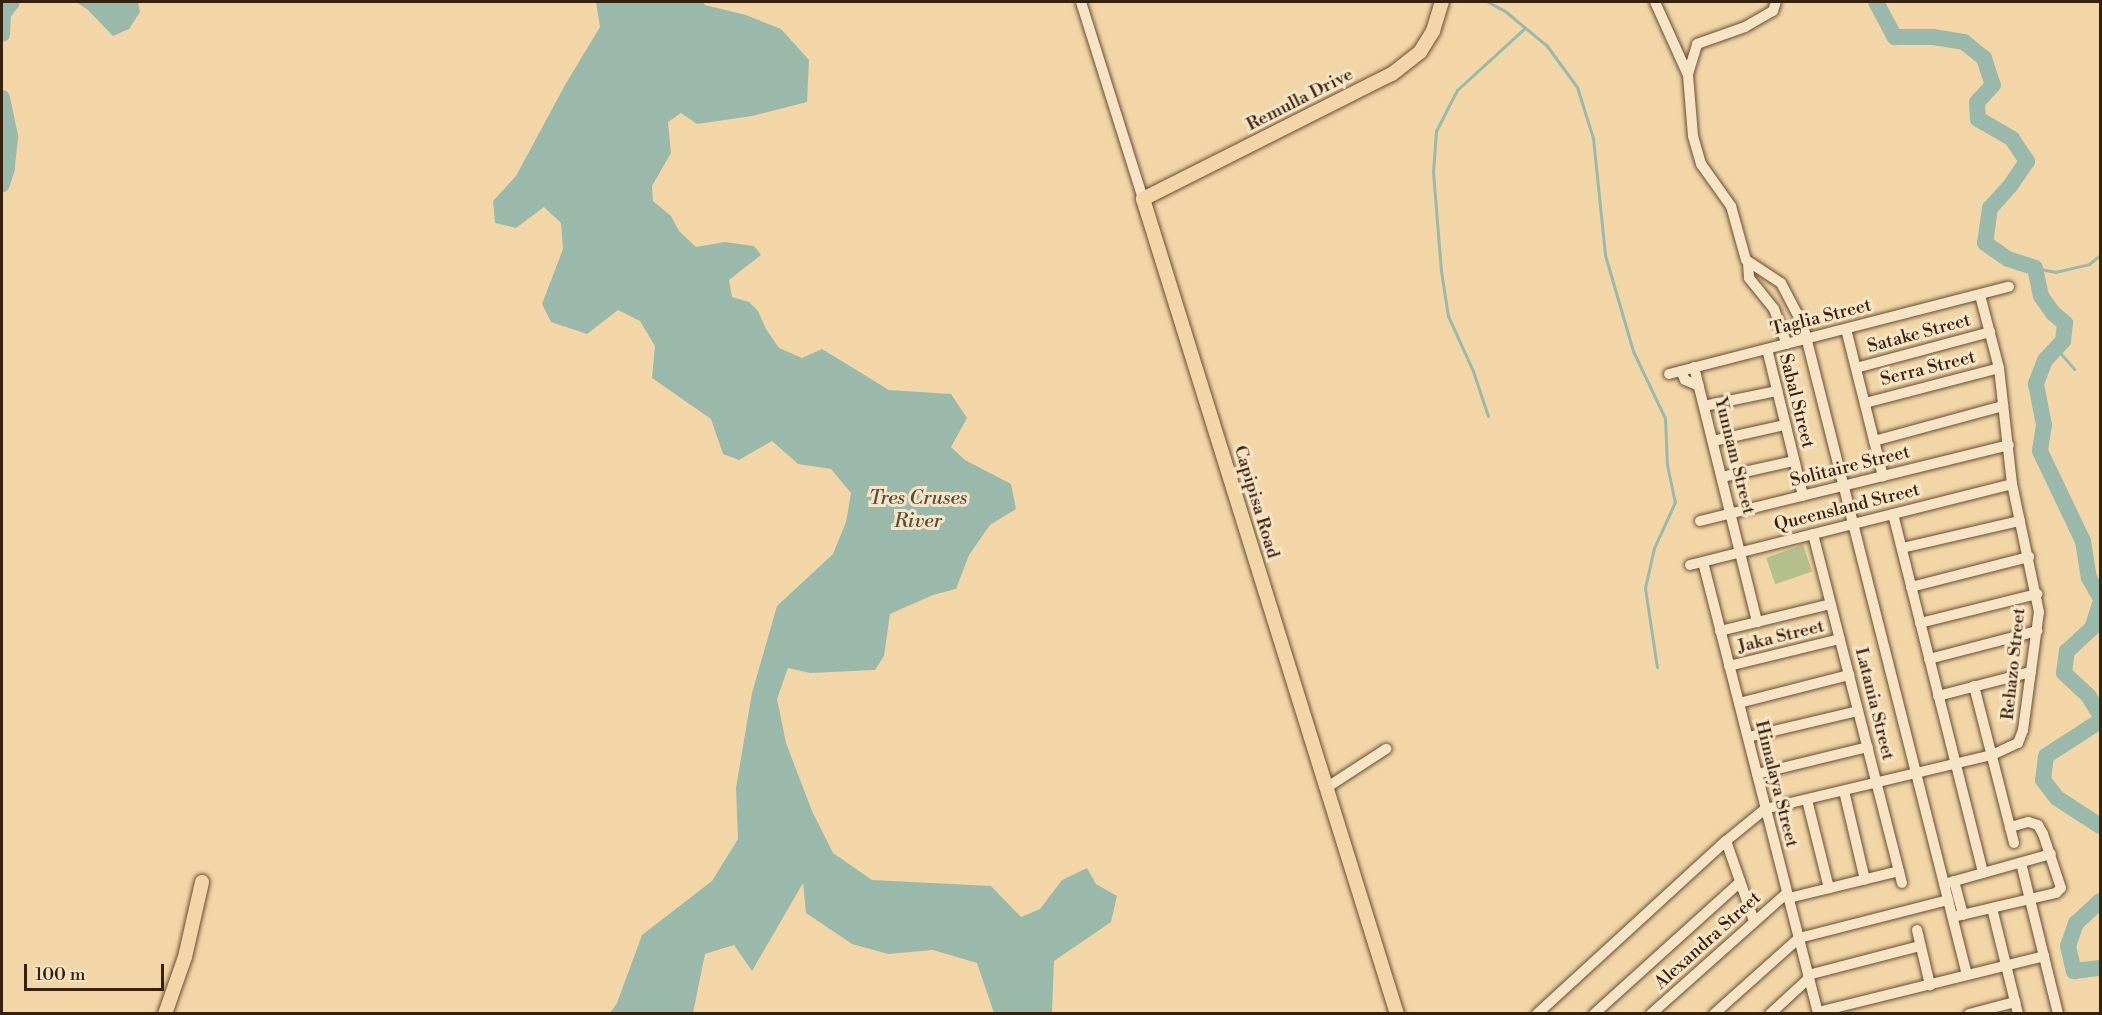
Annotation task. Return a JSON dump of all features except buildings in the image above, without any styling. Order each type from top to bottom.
[{"type":"main road","name":"Remulla Drive","points":[[1143,199],[1392,74],[1420,52],[1437,22],[1442,2]]},
{"type":"main road","name":"Capipisa Road","points":[[1143,199],[1397,1014]]},
{"type":"main road","points":[[165,1014],[184,957],[202,882]]},
{"type":"street","name":"Capipisa Road","points":[[1081,2],[1143,199]]},
{"type":"street","points":[[1655,2],[1688,75],[1695,148],[1701,164],[1731,206],[1748,263],[1749,278],[1774,309],[1787,344]]},
{"type":"street","points":[[1688,75],[1697,44],[1745,27],[1773,11],[1776,2]]},
{"type":"street","points":[[1748,263],[1781,283],[1797,310],[1807,339],[1842,486],[1917,774],[1958,916],[1967,975]]},
{"type":"street","name":"Taglia Street","points":[[1669,374],[2009,287]]},
{"type":"street","name":"Rehazo Street","points":[[1765,809],[1992,755],[2013,747],[2022,737],[2037,631],[2037,594],[2012,484],[2000,368],[1980,295]]},
{"type":"street","points":[[1846,329],[1883,476]]},
{"type":"street","name":"Satake Street","points":[[1856,368],[1990,332]]},
{"type":"street","name":"Sabal Street","points":[[1767,349],[1803,495]]},
{"type":"street","name":"Yunnam Street","points":[[1694,367],[1757,622]]},
{"type":"street","name":"Serra Street","points":[[1865,403],[2000,368]]},
{"type":"street","points":[[1681,371],[1685,380],[1699,386]]},
{"type":"street","points":[[1704,406],[1777,391]]},
{"type":"street","points":[[1874,441],[2003,406]]},
{"type":"street","points":[[1713,441],[1785,425]]},
{"type":"street","name":"Solitaire Street","points":[[1700,521],[2009,445]]},
{"type":"street","points":[[1722,477],[1794,461]]},
{"type":"street","name":"Queensland Street","points":[[1690,565],[2012,484]]},
{"type":"street","points":[[1893,514],[1983,873]]},
{"type":"street","points":[[1902,548],[2020,521]]},
{"type":"street","name":"Latania Street","points":[[1813,534],[1902,883]]},
{"type":"street","points":[[1911,587],[2029,557]]},
{"type":"street","name":"Himalaya Street","points":[[1703,562],[1818,1013]]},
{"type":"street","points":[[1920,623],[2037,594]]},
{"type":"street","points":[[1720,631],[1831,604]]},
{"type":"street","points":[[1929,659],[2037,631]]},
{"type":"street","name":"Jaka Street","points":[[1729,666],[1840,639]]},
{"type":"street","points":[[1938,696],[2031,672]]},
{"type":"street","points":[[1739,703],[1849,675]]},
{"type":"street","points":[[1974,686],[2014,843]]},
{"type":"street","points":[[1748,737],[1858,711]]},
{"type":"street","points":[[1757,774],[1868,747]]},
{"type":"street","points":[[1326,788],[1386,749]]},
{"type":"street","points":[[1844,791],[1865,880]]},
{"type":"street","points":[[1807,800],[1829,888]]},
{"type":"street","points":[[1537,1014],[1726,841],[1765,809]]},
{"type":"street","points":[[1958,916],[2056,893],[2061,885],[2038,825],[2028,822],[2010,826]]},
{"type":"street","points":[[1726,841],[1754,921]]},
{"type":"street","points":[[1949,882],[2051,854]]},
{"type":"street","points":[[2021,862],[2058,1014]]},
{"type":"street","name":"Alexandra Street","points":[[1651,1014],[1754,921],[1788,896],[1899,871]]},
{"type":"street","points":[[1594,1014],[1740,882]]},
{"type":"street","points":[[1949,882],[1948,900],[1958,916]]},
{"type":"street","points":[[1714,1014],[1798,938],[1948,900]]},
{"type":"street","points":[[1992,908],[2018,1014]]},
{"type":"street","points":[[1917,930],[1930,985]]},
{"type":"street","points":[[1770,1014],[1809,977],[1920,946]]},
{"type":"street","points":[[1818,1013],[2044,956]]},
{"type":"street","points":[[1969,1014],[2015,1002]]},
{"type":"green space","points":[[1803,545],[1812,571],[1775,584],[1766,558]]},
{"type":"water","points":[[76,2],[138,2],[140,12],[129,29],[113,36],[88,10]]},
{"type":"water","name":"Tres Cruses River","points":[[596,2],[703,2],[705,5],[746,15],[781,29],[809,60],[807,102],[752,116],[697,124],[681,113],[668,122],[671,153],[652,186],[653,201],[671,216],[679,231],[696,247],[725,242],[754,246],[761,255],[729,280],[732,297],[749,302],[758,311],[766,329],[779,348],[802,358],[822,349],[889,390],[951,394],[967,418],[951,447],[965,460],[1011,484],[1016,509],[990,525],[969,555],[956,589],[933,595],[890,614],[884,656],[875,670],[810,673],[788,668],[777,699],[786,743],[812,811],[833,853],[872,880],[991,886],[1021,917],[1040,909],[1062,880],[1087,868],[1096,884],[1117,896],[1111,922],[1054,961],[1052,1013],[994,1013],[977,963],[933,950],[888,954],[852,944],[806,913],[803,883],[752,971],[734,945],[705,954],[693,1013],[610,1013],[617,1003],[642,935],[712,881],[738,839],[736,788],[752,693],[777,606],[833,554],[846,522],[851,493],[831,469],[798,464],[772,441],[739,460],[723,454],[711,419],[652,378],[655,346],[640,321],[618,310],[587,334],[551,322],[542,304],[563,249],[561,223],[544,207],[516,228],[495,223],[493,201],[516,176],[565,85],[600,27]]},
{"type":"waterway","points":[[2,34],[3,14],[12,2]]},
{"type":"waterway","points":[[1488,2],[1505,11],[1547,46],[1577,87],[1593,138],[1605,255],[1633,351],[1665,418],[1667,465],[1675,502],[1654,548],[1645,588],[1657,667]]},
{"type":"waterway","points":[[1876,2],[1895,37],[1933,37],[1964,42],[1984,58],[1993,85],[1977,102],[1978,119],[2012,139],[2027,161],[2010,186],[1990,208],[1985,243],[2008,259],[2035,268],[2041,296],[2053,313],[2065,323],[2063,341],[2045,360],[2036,384],[2044,425],[2040,451],[2083,541],[2089,578],[2100,597]]},
{"type":"waterway","points":[[1488,416],[1473,371],[1448,316],[1441,271],[1433,172],[1436,131],[1457,90],[1525,28]]},
{"type":"waterway","points":[[2,98],[10,137],[7,168],[2,184]]},
{"type":"waterway","points":[[2035,268],[2055,272],[2089,264],[2100,255]]},
{"type":"waterway","points":[[2056,348],[2074,369]]},
{"type":"waterway","points":[[2100,604],[2092,628],[2067,651],[2064,673],[2088,695],[2100,715]]},
{"type":"waterway","points":[[2100,721],[2046,756],[2043,780],[2057,798],[2100,826]]},
{"type":"waterway","points":[[2100,901],[2076,923],[2068,946],[2074,971],[2100,968]]}]
